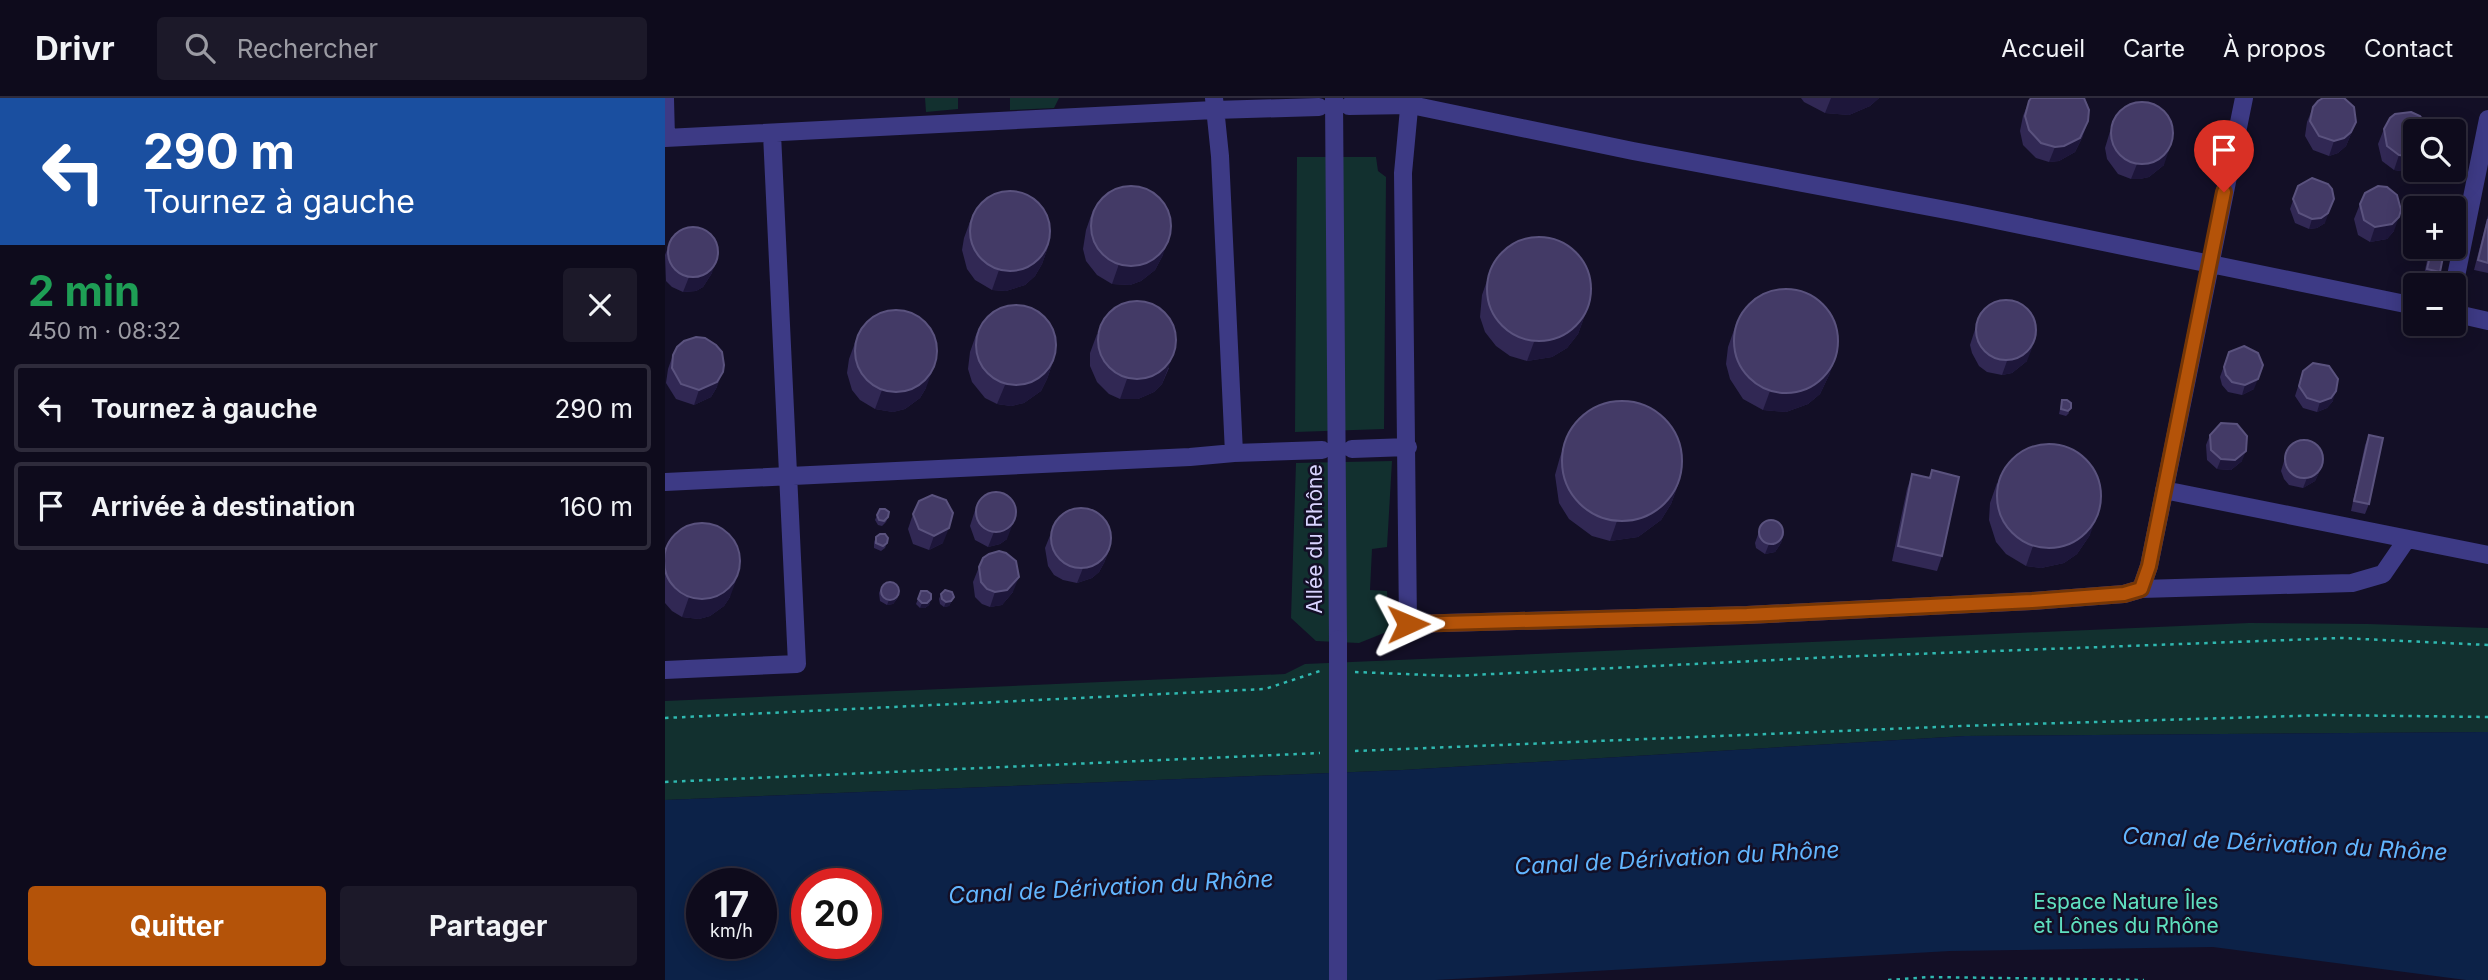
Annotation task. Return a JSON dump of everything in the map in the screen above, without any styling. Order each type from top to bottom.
[{"type":"street","points":[[2141,589],[2149,566],[2244,98]]},
{"type":"street","points":[[665,99],[665,138],[772,134],[1214,104],[1411,101],[1633,151],[1962,213],[2403,304]]},
{"type":"street","points":[[1411,101],[1403,173],[1408,624],[1747,615],[2019,602],[2124,594],[2141,589],[2352,583],[2383,573],[2407,539]]},
{"type":"street","points":[[1214,104],[1220,156],[1234,453]]},
{"type":"street","name":"Allée du Rhône","points":[[1334,104],[1338,980]]},
{"type":"street","points":[[2457,273],[2488,120]]},
{"type":"street","points":[[665,670],[797,664],[772,134]]},
{"type":"street","points":[[2466,316],[2488,321]]},
{"type":"street","points":[[1352,449],[1408,447]]},
{"type":"street","points":[[665,482],[1322,450]]},
{"type":"street","points":[[2164,490],[2488,555]]},
{"type":"path","points":[[1354,672],[1453,676],[1834,657],[2341,638],[2488,645]]},
{"type":"path","points":[[665,718],[1265,689],[1316,670],[1329,671]]},
{"type":"path","points":[[1349,752],[1974,726],[2327,715],[2488,717]]},
{"type":"path","points":[[665,782],[1321,753]]},
{"type":"path","points":[[1888,980],[1929,977],[2144,980]]},
{"type":"path","points":[[1947,980],[1952,979]]},
{"type":"green space","points":[[925,98],[958,98],[958,109],[926,112]]},
{"type":"green space","points":[[1010,98],[1059,98],[1054,108],[1010,110]]},
{"type":"green space","points":[[1297,157],[1376,157],[1378,171],[1386,177],[1384,429],[1295,432]]},
{"type":"green space","points":[[1392,461],[1387,547],[1372,549],[1370,590],[1387,591],[1389,631],[1359,643],[1316,641],[1291,618],[1296,463]]},
{"type":"green space","points":[[2249,623],[2488,628],[2488,732],[1965,736],[1403,770],[665,800],[665,701],[1285,674],[1305,664]]},
{"type":"water","name":"Canal de Dérivation du Rhône","points":[[2488,732],[2488,980],[2466,980],[2213,947],[1950,951],[1435,980],[665,980],[665,800],[1403,770],[1965,736]]},
{"type":"building","points":[[2031,98],[2084,98],[2089,110],[2088,121],[2080,138],[2064,146],[2055,147],[2041,143],[2029,130],[2025,116]]},
{"type":"building","points":[[2323,98],[2344,98],[2354,107],[2356,122],[2344,138],[2334,141],[2319,136],[2310,121],[2313,107]]},
{"type":"building","points":[[2136,102],[2148,102],[2164,111],[2171,121],[2171,145],[2164,155],[2148,164],[2136,164],[2125,159],[2116,150],[2111,139],[2111,127],[2116,116],[2125,107]]},
{"type":"building","points":[[2411,112],[2422,119],[2403,119],[2403,156],[2387,146],[2384,129],[2395,114]]},
{"type":"building","points":[[2312,178],[2328,184],[2334,199],[2328,213],[2321,218],[2312,219],[2299,213],[2293,199],[2298,186]]},
{"type":"building","points":[[1131,186],[1146,189],[1159,198],[1168,211],[1171,226],[1168,241],[1159,254],[1146,263],[1131,266],[1116,263],[1103,254],[1094,241],[1091,226],[1094,211],[1103,198],[1116,189]]},
{"type":"building","points":[[2378,186],[2387,187],[2397,195],[2401,210],[2399,217],[2392,224],[2375,227],[2364,220],[2360,204],[2365,193]]},
{"type":"building","points":[[1002,191],[1018,191],[1032,198],[1043,209],[1050,223],[1047,246],[1032,264],[1018,271],[1002,271],[988,264],[977,253],[970,239],[970,223],[977,209],[988,198]]},
{"type":"building","points":[[2488,219],[2488,263],[2478,260]]},
{"type":"building","points":[[693,227],[710,235],[718,252],[710,269],[693,277],[676,269],[668,252],[676,235]]},
{"type":"building","points":[[1539,237],[1559,241],[1576,252],[1587,269],[1591,289],[1587,309],[1576,326],[1559,337],[1539,341],[1519,337],[1502,326],[1491,309],[1487,289],[1491,269],[1502,252],[1519,241]]},
{"type":"building","points":[[2429,259],[2443,259],[2440,272],[2427,269]]},
{"type":"building","points":[[1786,289],[1806,293],[1823,304],[1834,321],[1838,341],[1834,361],[1823,378],[1806,389],[1786,393],[1766,389],[1749,378],[1738,361],[1734,341],[1738,321],[1749,304],[1766,293]]},
{"type":"building","points":[[2006,300],[2018,302],[2031,313],[2036,330],[2034,342],[2023,355],[2006,360],[1994,358],[1981,347],[1976,330],[1978,318],[1989,305]]},
{"type":"building","points":[[1129,301],[1145,301],[1159,307],[1170,318],[1176,332],[1176,348],[1170,362],[1159,373],[1145,379],[1129,379],[1115,373],[1104,362],[1098,348],[1098,332],[1104,318],[1115,307]]},
{"type":"building","points":[[1016,305],[1031,308],[1044,317],[1053,330],[1056,345],[1053,360],[1044,373],[1031,382],[1016,385],[1001,382],[988,373],[979,360],[976,345],[979,330],[988,317],[1001,308]]},
{"type":"building","points":[[896,310],[912,313],[925,322],[934,335],[937,351],[934,367],[925,380],[912,389],[896,392],[880,389],[867,380],[858,367],[855,351],[858,335],[867,322],[880,313]]},
{"type":"building","points":[[696,337],[705,338],[716,345],[722,352],[724,365],[717,382],[699,390],[681,384],[672,368],[677,347]]},
{"type":"building","points":[[2244,346],[2258,353],[2263,365],[2258,379],[2245,385],[2232,382],[2224,367],[2229,352]]},
{"type":"building","points":[[2313,363],[2329,366],[2338,379],[2336,391],[2331,398],[2320,402],[2307,398],[2299,386],[2303,371]]},
{"type":"building","points":[[2062,400],[2071,403],[2068,411],[2061,409]]},
{"type":"building","points":[[1622,401],[1645,406],[1664,419],[1677,438],[1682,461],[1677,484],[1664,503],[1645,516],[1622,521],[1599,516],[1580,503],[1567,484],[1562,461],[1567,438],[1580,419],[1599,406]]},
{"type":"building","points":[[2221,423],[2237,424],[2247,436],[2246,451],[2235,460],[2221,459],[2211,450],[2210,435]]},
{"type":"building","points":[[2369,435],[2383,438],[2369,504],[2354,501]]},
{"type":"building","points":[[2304,440],[2317,446],[2323,459],[2317,472],[2304,478],[2291,472],[2285,459],[2291,446]]},
{"type":"building","points":[[2049,444],[2069,448],[2086,459],[2097,476],[2101,496],[2097,516],[2086,533],[2069,544],[2049,548],[2029,544],[2012,533],[2001,516],[1997,496],[2001,476],[2012,459],[2029,448]]},
{"type":"building","points":[[1932,470],[1959,477],[1942,556],[1898,546],[1912,474],[1930,478]]},
{"type":"building","points":[[996,492],[1010,498],[1016,512],[1010,526],[996,532],[982,526],[976,512],[982,498]]},
{"type":"building","points":[[932,495],[946,500],[953,513],[949,528],[934,536],[919,529],[913,514],[919,501]]},
{"type":"building","points":[[1081,508],[1098,513],[1106,521],[1111,538],[1106,555],[1098,563],[1081,568],[1064,563],[1056,555],[1051,538],[1056,521],[1064,513]]},
{"type":"building","points":[[880,509],[889,512],[884,521],[879,520],[877,515]]},
{"type":"building","points":[[1771,520],[1780,523],[1783,532],[1780,541],[1771,544],[1762,541],[1759,532],[1762,523]]},
{"type":"building","points":[[695,523],[709,523],[723,529],[734,540],[740,554],[740,568],[734,582],[723,593],[709,599],[695,599],[681,593],[670,582],[665,571],[665,551],[670,540],[681,529]]},
{"type":"building","points":[[885,534],[888,538],[883,546],[876,543],[876,537]]},
{"type":"building","points":[[999,551],[1016,561],[1019,577],[1007,590],[995,592],[987,589],[981,582],[979,567],[983,558]]},
{"type":"building","points":[[890,582],[896,585],[899,591],[896,597],[890,600],[884,597],[881,591],[884,585]]},
{"type":"building","points":[[945,590],[952,592],[954,597],[951,601],[942,599],[941,594]]},
{"type":"building","points":[[921,591],[931,594],[927,603],[918,599]]},
{"type":"route","points":[[1408,624],[1747,615],[2032,601],[2124,594],[2141,589],[2149,566],[2224,192]]},
{"type":"park label","name":"Espace Nature Îles et Lônes du Rhône","points":[[2126,914]]}]
